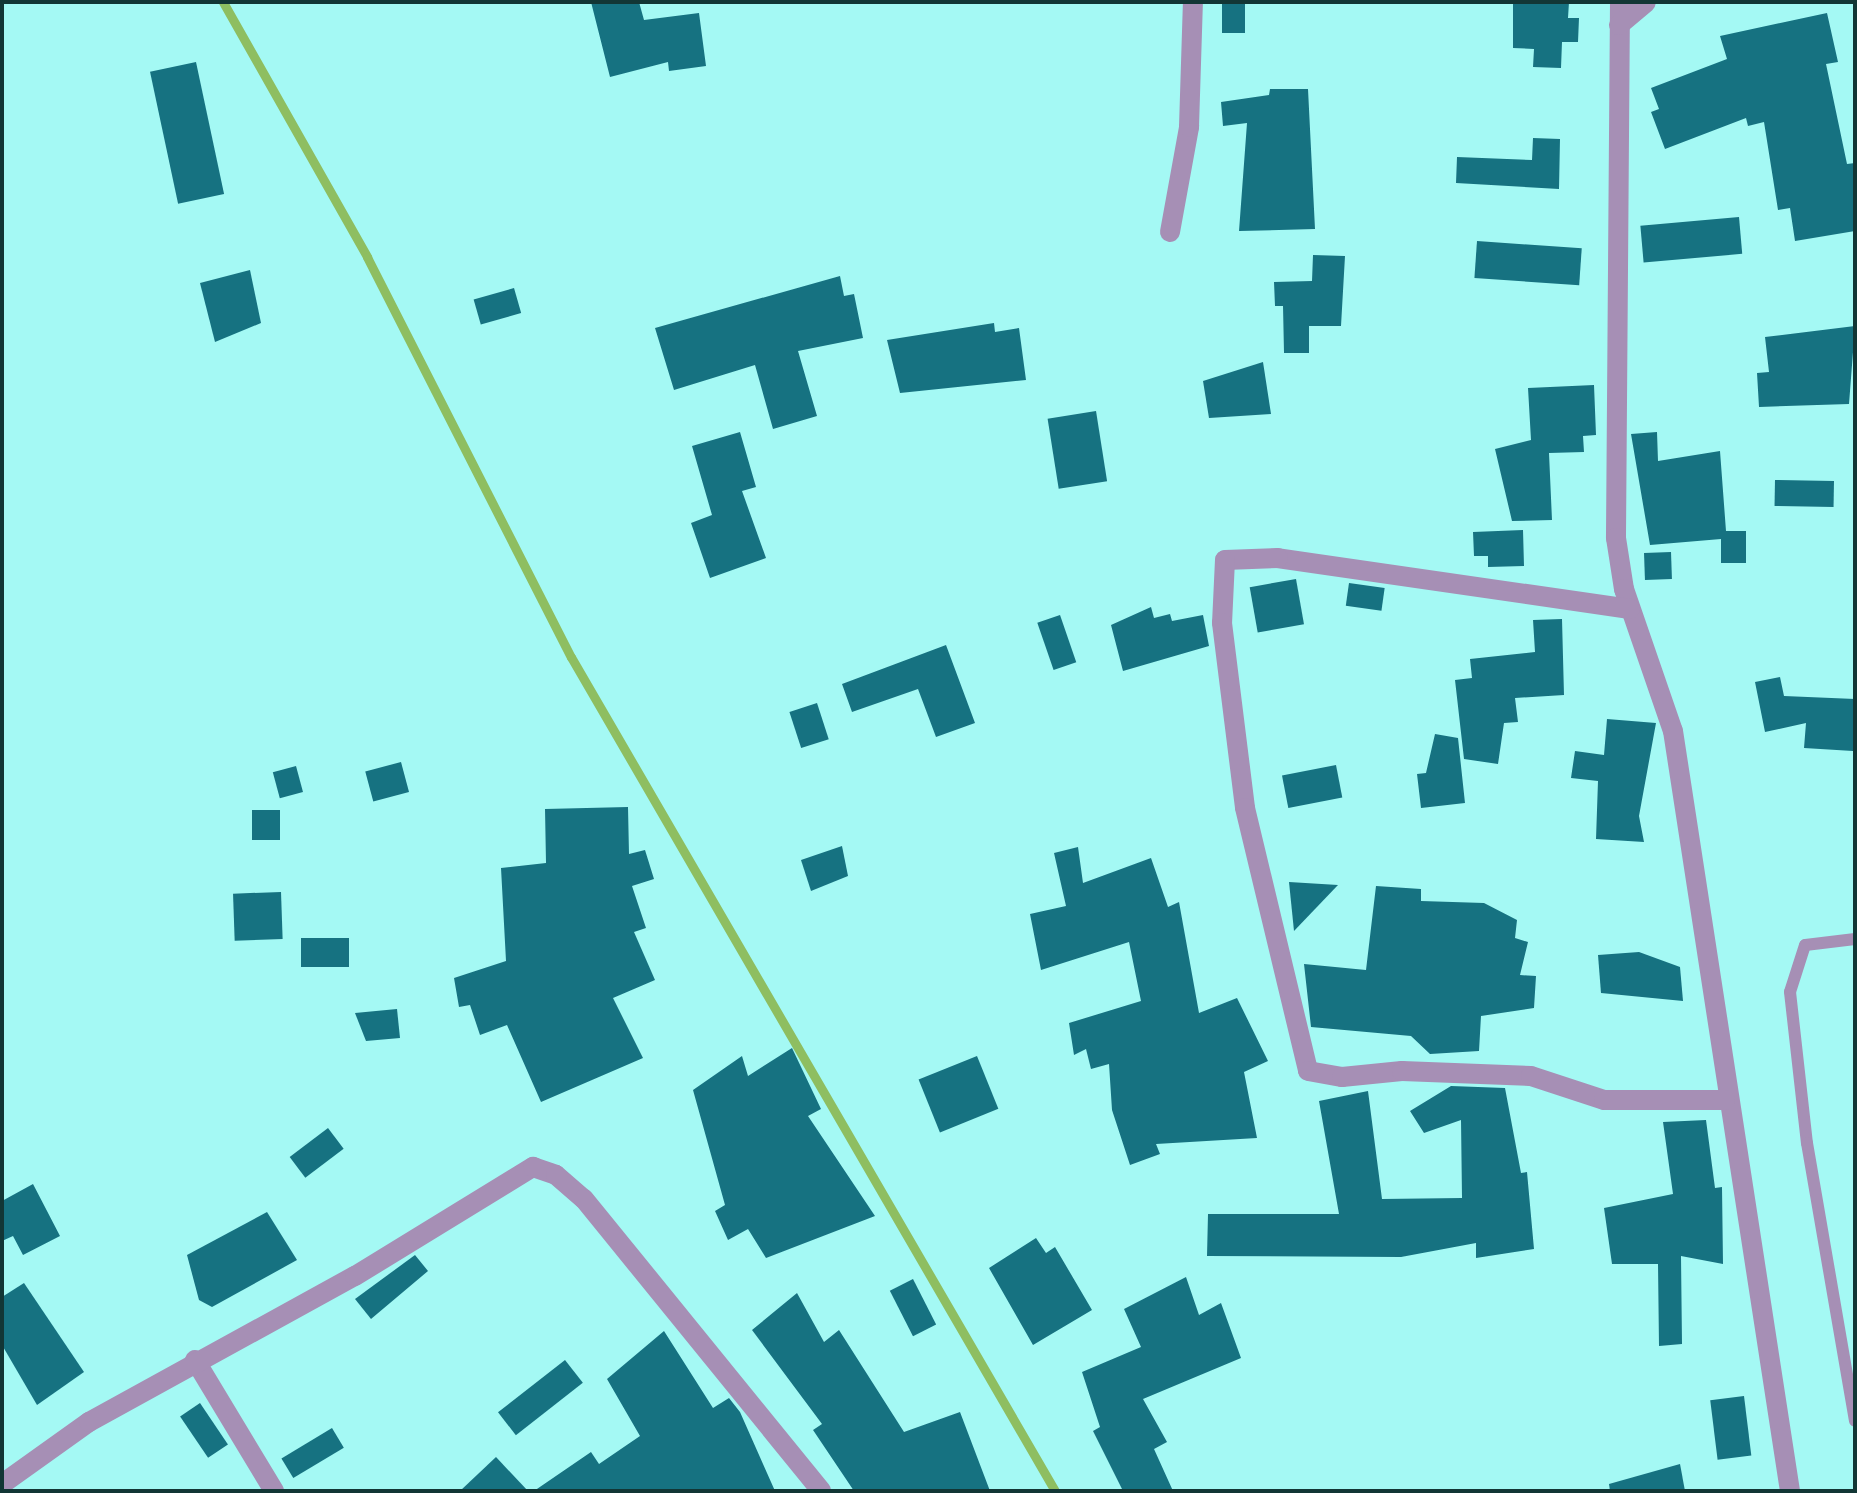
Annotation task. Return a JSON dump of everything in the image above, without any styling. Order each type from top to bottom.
[{"type":"street","points":[[1170,232],[1189,127],[1193,2]]},
{"type":"street","points":[[1620,2],[1616,538],[1630,609],[1673,731],[1725,1100],[1790,1491]]},
{"type":"street","points":[[1619,25],[1646,2]]},
{"type":"street","points":[[1630,609],[1278,558],[1225,560],[1222,623],[1245,808],[1308,1071],[1331,1077],[1402,1071],[1531,1076],[1604,1100],[1725,1100]]},
{"type":"street","points":[[2,1484],[89,1422],[539,1168],[594,1211],[821,1491]]},
{"type":"street","points":[[195,1360],[274,1491]]},
{"type":"lane","points":[[1855,939],[1805,945],[1790,992],[1807,1143],[1855,1421]]},
{"type":"building","points":[[591,2],[639,2],[644,20],[699,13],[706,66],[669,71],[668,62],[610,77]]},
{"type":"building","points":[[1222,2],[1245,2],[1245,33],[1222,33]]},
{"type":"building","points":[[1513,2],[1569,2],[1568,18],[1579,18],[1578,42],[1562,42],[1561,68],[1533,67],[1534,49],[1513,48]]},
{"type":"building","points":[[1827,13],[1838,62],[1826,64],[1847,164],[1855,163],[1855,231],[1795,241],[1790,208],[1778,210],[1764,122],[1748,126],[1746,118],[1665,149],[1651,112],[1659,109],[1651,88],[1727,59],[1720,36]]},
{"type":"building","points":[[196,62],[224,194],[178,204],[150,72]]},
{"type":"building","points":[[1270,89],[1308,89],[1315,229],[1239,231],[1247,123],[1223,126],[1221,102],[1269,95]]},
{"type":"building","points":[[1533,138],[1560,139],[1559,189],[1456,183],[1457,157],[1532,160]]},
{"type":"building","points":[[1739,217],[1742,254],[1644,262],[1640,226]]},
{"type":"building","points":[[1477,241],[1582,248],[1579,285],[1474,278]]},
{"type":"building","points":[[1313,255],[1345,256],[1341,326],[1309,326],[1309,353],[1284,353],[1283,306],[1275,306],[1274,282],[1312,281]]},
{"type":"building","points":[[250,270],[261,323],[215,342],[200,283]]},
{"type":"building","points":[[840,276],[844,296],[854,294],[863,338],[798,351],[817,416],[773,429],[755,365],[674,390],[655,328]]},
{"type":"building","points":[[514,288],[521,313],[481,325],[474,300]]},
{"type":"building","points":[[994,323],[995,332],[1019,328],[1026,380],[900,393],[887,340]]},
{"type":"building","points":[[1855,326],[1849,404],[1759,407],[1757,373],[1769,372],[1765,337]]},
{"type":"building","points":[[1263,362],[1271,414],[1209,418],[1203,381]]},
{"type":"building","points":[[1594,385],[1596,435],[1583,436],[1584,452],[1549,453],[1552,520],[1512,521],[1495,449],[1531,440],[1528,388]]},
{"type":"building","points":[[1096,411],[1107,481],[1059,489],[1048,419]]},
{"type":"building","points":[[740,432],[756,487],[742,491],[766,558],[710,578],[691,523],[712,515],[692,446]]},
{"type":"building","points":[[1657,432],[1658,461],[1720,451],[1726,531],[1746,531],[1746,563],[1721,563],[1721,539],[1650,545],[1631,434]]},
{"type":"building","points":[[1775,480],[1834,481],[1834,507],[1775,506]]},
{"type":"building","points":[[1523,530],[1524,566],[1488,567],[1488,556],[1474,556],[1473,532]]},
{"type":"building","points":[[1671,552],[1672,579],[1645,580],[1644,553]]},
{"type":"building","points":[[1296,579],[1304,624],[1258,632],[1250,587]]},
{"type":"building","points":[[1349,583],[1385,588],[1381,611],[1346,606]]},
{"type":"building","points":[[1151,607],[1154,618],[1170,614],[1172,621],[1203,615],[1209,646],[1123,671],[1111,625]]},
{"type":"building","points":[[1060,615],[1076,662],[1054,670],[1037,623]]},
{"type":"building","points":[[1562,619],[1564,695],[1515,698],[1518,722],[1504,723],[1498,764],[1464,759],[1455,680],[1472,678],[1470,659],[1535,652],[1533,620]]},
{"type":"building","points":[[946,645],[975,723],[936,737],[918,689],[852,712],[842,684]]},
{"type":"building","points":[[1780,677],[1784,696],[1855,699],[1853,751],[1804,748],[1806,723],[1765,732],[1755,682]]},
{"type":"building","points":[[817,703],[829,739],[801,748],[789,712]]},
{"type":"building","points":[[1607,719],[1656,723],[1639,816],[1644,842],[1596,839],[1598,781],[1571,778],[1575,751],[1604,755]]},
{"type":"building","points":[[1435,734],[1458,738],[1465,803],[1421,808],[1417,774],[1426,773]]},
{"type":"building","points":[[401,762],[409,792],[373,802],[365,772]]},
{"type":"building","points":[[1336,765],[1342,797],[1288,808],[1282,775]]},
{"type":"building","points":[[296,766],[303,792],[280,798],[273,772]]},
{"type":"building","points":[[628,807],[629,854],[645,850],[654,879],[632,886],[646,928],[634,932],[655,980],[613,998],[643,1058],[541,1102],[507,1025],[480,1035],[470,1005],[459,1007],[454,978],[506,961],[501,868],[546,863],[545,809]]},
{"type":"building","points":[[252,810],[280,810],[280,840],[252,840]]},
{"type":"building","points":[[842,846],[848,876],[811,891],[801,860]]},
{"type":"building","points":[[1078,847],[1083,883],[1151,858],[1168,907],[1179,902],[1199,1013],[1237,998],[1268,1061],[1244,1072],[1257,1138],[1156,1144],[1160,1154],[1130,1165],[1112,1110],[1109,1064],[1091,1069],[1086,1049],[1074,1055],[1069,1023],[1141,1001],[1129,942],[1041,970],[1030,914],[1066,906],[1054,853]]},
{"type":"building","points":[[1289,882],[1338,885],[1294,931]]},
{"type":"building","points":[[1376,886],[1421,889],[1421,901],[1484,903],[1517,920],[1515,938],[1528,942],[1520,975],[1536,976],[1534,1008],[1481,1016],[1479,1051],[1430,1054],[1411,1036],[1311,1027],[1304,964],[1366,970]]},
{"type":"building","points":[[281,892],[283,939],[235,941],[233,894]]},
{"type":"building","points":[[301,938],[349,938],[349,967],[301,967]]},
{"type":"building","points":[[1639,952],[1680,967],[1683,1001],[1601,993],[1598,955]]},
{"type":"building","points":[[397,1009],[400,1038],[366,1041],[355,1013]]},
{"type":"building","points":[[792,1048],[821,1109],[808,1116],[875,1216],[766,1258],[748,1229],[728,1240],[715,1211],[725,1205],[693,1090],[742,1056],[748,1076]]},
{"type":"building","points":[[977,1056],[998,1109],[940,1132],[919,1080]]},
{"type":"building","points":[[1451,1086],[1505,1088],[1521,1173],[1527,1172],[1534,1249],[1476,1258],[1476,1243],[1401,1257],[1207,1256],[1208,1214],[1339,1214],[1319,1101],[1368,1091],[1382,1199],[1462,1198],[1461,1120],[1424,1133],[1410,1111]]},
{"type":"building","points":[[1706,1120],[1715,1188],[1722,1187],[1723,1264],[1681,1256],[1682,1344],[1659,1346],[1658,1264],[1612,1264],[1604,1208],[1673,1194],[1663,1122]]},
{"type":"building","points":[[328,1128],[344,1149],[305,1178],[290,1157]]},
{"type":"building","points":[[33,1184],[60,1236],[23,1255],[13,1236],[2,1241],[2,1201]]},
{"type":"building","points":[[267,1212],[297,1260],[212,1307],[199,1300],[187,1255]]},
{"type":"building","points":[[1036,1238],[1046,1253],[1055,1247],[1092,1310],[1033,1345],[989,1268]]},
{"type":"building","points":[[415,1255],[428,1271],[371,1319],[355,1299]]},
{"type":"building","points":[[1186,1277],[1199,1315],[1221,1303],[1241,1358],[1143,1399],[1167,1442],[1154,1449],[1173,1491],[1123,1491],[1093,1431],[1100,1427],[1082,1372],[1141,1347],[1124,1309]]},
{"type":"building","points":[[913,1279],[936,1324],[913,1336],[890,1291]]},
{"type":"building","points":[[24,1283],[84,1372],[37,1405],[2,1345],[2,1297]]},
{"type":"building","points":[[797,1293],[824,1342],[839,1330],[904,1432],[960,1412],[990,1491],[854,1491],[813,1430],[822,1424],[752,1330]]},
{"type":"building","points":[[664,1331],[713,1408],[729,1398],[740,1412],[775,1491],[534,1491],[591,1452],[599,1464],[640,1436],[607,1379]]},
{"type":"building","points":[[565,1360],[583,1383],[516,1435],[498,1412]]},
{"type":"building","points":[[1744,1396],[1751,1456],[1718,1460],[1710,1400]]},
{"type":"building","points":[[200,1403],[228,1444],[208,1458],[180,1416]]},
{"type":"building","points":[[332,1428],[344,1448],[293,1478],[281,1458]]},
{"type":"building","points":[[496,1457],[528,1491],[460,1491]]},
{"type":"building","points":[[1680,1464],[1685,1491],[1610,1491],[1609,1484]]},
{"type":"waterway","points":[[223,2],[367,257],[571,657],[1055,1491]]}]
